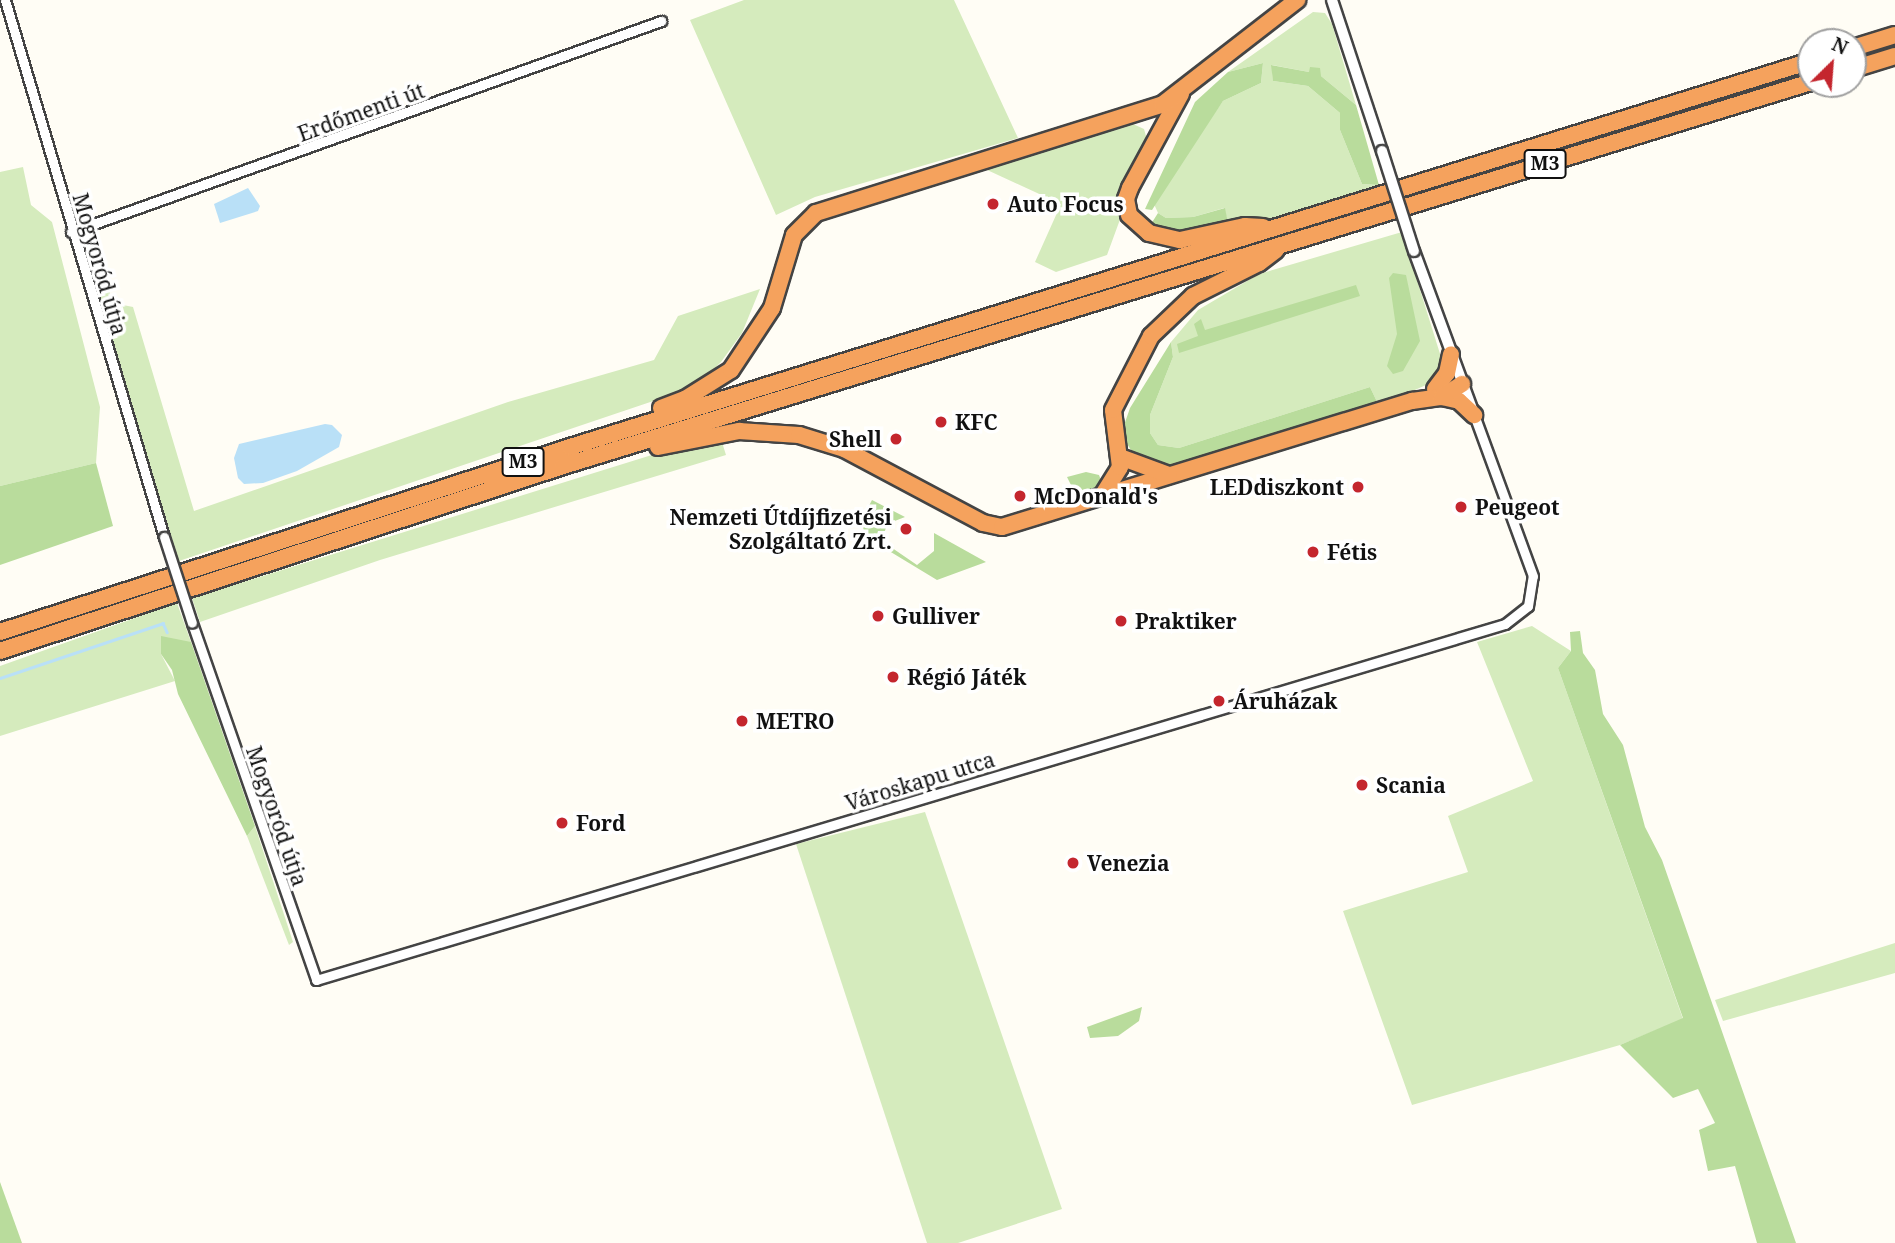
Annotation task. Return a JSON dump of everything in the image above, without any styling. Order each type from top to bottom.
[{"type":"highway","points":[[1137,118],[1184,89],[1297,0]]},
{"type":"highway","points":[[1867,43],[1895,33]]},
{"type":"highway","points":[[1867,65],[1895,56]]},
{"type":"highway","name":"M3","points":[[0,632],[570,447],[1797,65]]},
{"type":"highway","points":[[1867,71],[1895,66]]},
{"type":"highway","name":"M3","points":[[0,652],[563,466],[1797,87]]},
{"type":"highway","points":[[1184,89],[1152,144],[1126,199],[1134,222],[1157,236],[1180,240],[1245,226],[1276,228]]},
{"type":"highway","points":[[570,447],[599,429],[685,400],[731,370],[772,308],[794,235],[816,213],[1137,118],[1169,114]]},
{"type":"highway","points":[[1137,118],[1150,129],[1152,144]]},
{"type":"highway","points":[[1132,487],[1113,433],[1114,410],[1131,370],[1162,323],[1193,296],[1259,263],[1284,244]]},
{"type":"highway","points":[[1439,393],[1451,354]]},
{"type":"highway","points":[[563,466],[750,430],[799,435],[853,455],[997,527],[1462,384]]},
{"type":"highway","points":[[1439,393],[1458,401],[1474,415]]},
{"type":"highway","points":[[1122,462],[1171,475]]},
{"type":"highway","points":[[1102,496],[1122,462]]},
{"type":"street","name":"Mogyoród útja","points":[[5,0],[164,537],[316,980]]},
{"type":"street","points":[[1332,0],[1414,251],[1474,415]]},
{"type":"street","name":"Erdőmenti út","points":[[72,232],[661,21]]},
{"type":"street","name":"Városkapu utca","points":[[316,980],[1497,627],[1528,606],[1533,576],[1474,415]]},
{"type":"green space","points":[[744,0],[954,0],[1018,138],[815,197],[776,215],[690,20]]},
{"type":"green space","points":[[1313,12],[1325,13],[1332,24],[1356,105],[1321,76],[1309,72],[1272,65],[1273,81],[1308,86],[1340,113],[1340,130],[1362,184],[1379,185],[1266,221],[1228,223],[1224,208],[1193,217],[1166,218],[1158,213],[1154,204],[1199,135],[1223,101],[1261,83],[1263,63],[1228,72]]},
{"type":"green space","points":[[1263,63],[1261,83],[1223,101],[1152,210],[1145,209],[1195,102],[1228,72]]},
{"type":"green space","points":[[1271,65],[1309,72],[1310,67],[1320,68],[1321,76],[1356,105],[1379,185],[1362,184],[1340,130],[1340,113],[1308,86],[1273,81]]},
{"type":"green space","points":[[1133,124],[1144,129],[1148,143],[1107,255],[1056,272],[1035,262],[1061,204],[985,169]]},
{"type":"green space","points":[[23,167],[31,205],[52,222],[100,407],[96,463],[0,486],[0,172]]},
{"type":"green space","points":[[1225,208],[1228,223],[1193,230],[1167,230],[1151,224],[1158,213],[1166,218],[1193,217]]},
{"type":"green space","points":[[1402,232],[1441,357],[1443,367],[1435,381],[1379,406],[1370,387],[1179,448],[1158,445],[1150,433],[1150,415],[1173,357],[1171,342],[1198,310],[1259,274]]},
{"type":"green space","points":[[98,255],[113,303],[133,307],[194,511],[508,402],[654,360],[678,316],[760,289],[742,333],[721,362],[703,380],[680,392],[179,561],[82,256]]},
{"type":"green space","points":[[1393,273],[1406,275],[1420,341],[1403,371],[1393,374],[1387,366],[1397,334],[1389,278]]},
{"type":"green space","points":[[1356,285],[1360,296],[1179,353],[1177,344],[1198,336],[1194,324],[1201,319],[1205,330]]},
{"type":"green space","points":[[1171,342],[1173,357],[1150,415],[1150,433],[1158,445],[1179,448],[1370,387],[1379,406],[1174,469],[1134,455],[1121,434],[1130,408]]},
{"type":"green space","points":[[721,439],[726,455],[380,560],[200,622],[192,598],[655,454]]},
{"type":"green space","points":[[96,463],[113,526],[0,565],[0,486]]},
{"type":"green space","points":[[1086,472],[1099,475],[1103,486],[1076,495],[1067,477]]},
{"type":"green space","points":[[872,500],[905,517],[887,524],[882,541],[917,565],[934,551],[934,533],[986,562],[937,580],[866,537],[861,521]]},
{"type":"green space","points":[[177,603],[191,642],[161,654],[175,681],[0,736],[0,666]]},
{"type":"green space","points":[[1532,626],[1571,651],[1558,668],[1683,1019],[1620,1045],[1412,1105],[1343,911],[1468,872],[1448,816],[1533,781],[1477,642]]},
{"type":"green space","points":[[1580,631],[1583,653],[1595,670],[1603,714],[1623,745],[1645,827],[1662,860],[1796,1243],[1757,1243],[1735,1166],[1708,1171],[1699,1130],[1715,1123],[1698,1089],[1673,1098],[1620,1045],[1683,1018],[1558,668],[1571,651],[1570,632]]},
{"type":"green space","points":[[161,636],[191,642],[255,826],[247,836],[178,694],[172,670],[161,654]]},
{"type":"green space","points":[[925,812],[1062,1209],[958,1243],[927,1243],[796,844]]},
{"type":"green space","points":[[255,826],[293,942],[289,945],[247,836]]},
{"type":"green space","points":[[1895,943],[1895,973],[1723,1021],[1715,1000]]},
{"type":"green space","points":[[1142,1007],[1139,1021],[1118,1036],[1090,1038],[1087,1027]]},
{"type":"green space","points":[[0,1182],[22,1243],[0,1243]]},
{"type":"water","points":[[248,188],[260,206],[258,211],[220,223],[214,204]]},
{"type":"water","points":[[325,424],[332,425],[342,435],[339,447],[297,471],[263,483],[244,484],[238,478],[234,458],[239,444]]},
{"type":"waterway","points":[[0,678],[163,623],[167,632]]},
{"type":"place","name":"Auto Focus","points":[[993,204]]},
{"type":"place","name":"KFC","points":[[941,422]]},
{"type":"place","name":"Shell","points":[[896,439]]},
{"type":"place","name":"LEDdiszkont","points":[[1358,487]]},
{"type":"place","name":"McDonald's","points":[[1020,496]]},
{"type":"place","name":"Peugeot","points":[[1461,507]]},
{"type":"place","name":"Nemzeti Útdíjfizetési Szolgáltató Zrt.","points":[[906,529]]},
{"type":"place","name":"Fétis","points":[[1313,552]]},
{"type":"place","name":"Gulliver","points":[[878,616]]},
{"type":"place","name":"Praktiker","points":[[1121,621]]},
{"type":"place","name":"Régió Játék","points":[[893,677]]},
{"type":"place","name":"Áruházak","points":[[1219,701]]},
{"type":"place","name":"METRO","points":[[742,721]]},
{"type":"place","name":"Scania","points":[[1362,785]]},
{"type":"place","name":"Ford","points":[[562,823]]},
{"type":"place","name":"Venezia","points":[[1073,863]]}]
